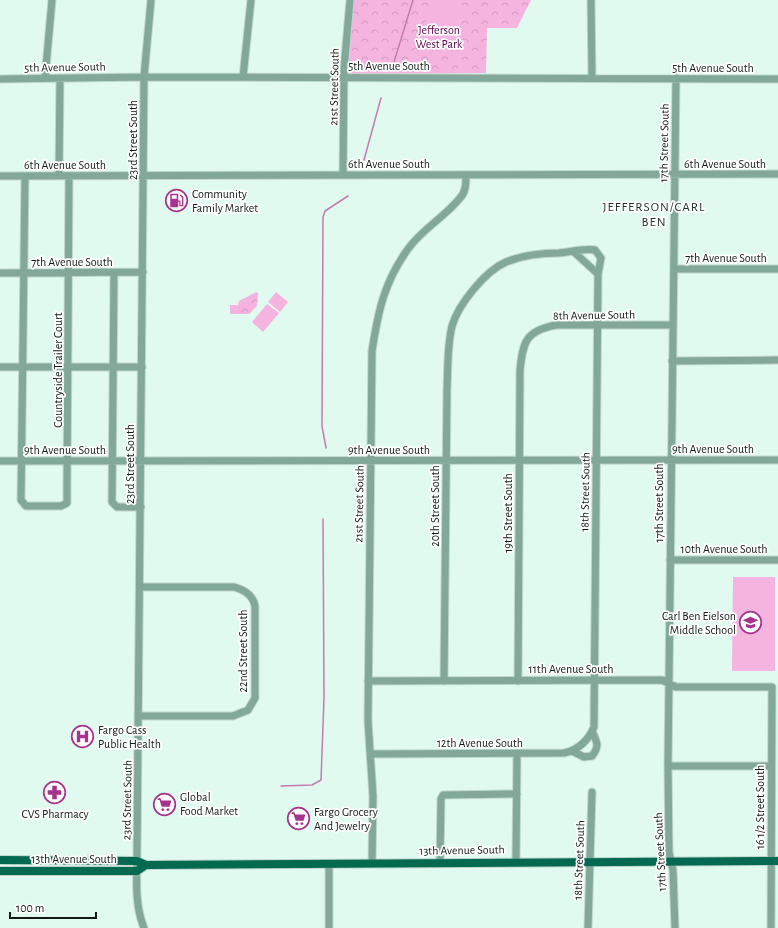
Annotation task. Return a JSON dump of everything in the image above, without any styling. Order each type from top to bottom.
[{"type":"main road","name":"13th Avenue South","points":[[0,860],[137,861],[146,865],[516,861],[775,861]]},
{"type":"main road","points":[[137,871],[146,865]]},
{"type":"main road","name":"13th Avenue South","points":[[0,871],[137,871]]},
{"type":"street","points":[[45,78],[52,0]]},
{"type":"street","name":"23rd Street South","points":[[144,928],[138,914],[137,861],[143,716],[140,587],[144,77],[151,0]]},
{"type":"street","points":[[243,78],[251,0]]},
{"type":"street","name":"21st Street South","points":[[343,175],[344,77],[350,0]]},
{"type":"street","points":[[592,0],[592,78]]},
{"type":"street","name":"5th Avenue South","points":[[0,79],[144,77],[778,79]]},
{"type":"street","points":[[59,176],[60,78]]},
{"type":"street","name":"17th Street South","points":[[675,928],[673,870],[669,852],[668,766],[670,460],[676,78]]},
{"type":"street","name":"6th Avenue South","points":[[0,176],[778,174]]},
{"type":"street","name":"21st Street South","points":[[372,863],[371,754],[368,721],[368,681],[372,351],[383,293],[408,249],[461,198],[466,186],[466,175]]},
{"type":"street","name":"Countryside Trailer Court","points":[[25,177],[21,500],[24,504],[61,506],[67,503],[69,176]]},
{"type":"street","name":"18th Street South","points":[[572,751],[586,740],[594,727],[598,274],[601,258],[595,250],[589,249],[574,252]]},
{"type":"street","points":[[574,252],[598,274]]},
{"type":"street","name":"20th Street South","points":[[444,681],[448,346],[452,325],[465,300],[485,278],[505,263],[536,254],[574,252]]},
{"type":"street","name":"7th Avenue South","points":[[674,269],[778,269]]},
{"type":"street","name":"7th Avenue South","points":[[0,273],[143,272]]},
{"type":"street","points":[[114,273],[112,502],[117,507],[141,507]]},
{"type":"street","name":"8th Avenue South","points":[[524,345],[530,336],[540,328],[556,325],[672,325]]},
{"type":"street","name":"19th Street South","points":[[518,681],[520,370],[524,345]]},
{"type":"street","points":[[672,361],[778,360]]},
{"type":"street","points":[[0,368],[142,367]]},
{"type":"street","name":"9th Avenue South","points":[[0,461],[778,460]]},
{"type":"street","name":"10th Avenue South","points":[[670,560],[778,560]]},
{"type":"street","name":"22nd Street South","points":[[140,587],[234,587],[246,591],[251,596],[255,606],[254,698],[251,707],[244,713],[233,716],[143,716]]},
{"type":"street","name":"11th Avenue South","points":[[368,681],[662,680],[676,687],[772,687]]},
{"type":"street","name":"16 1/2 Street South","points":[[771,928],[775,861],[772,766],[772,687]]},
{"type":"street","points":[[572,751],[584,757],[592,756],[597,749],[598,743],[592,731]]},
{"type":"street","name":"12th Avenue South","points":[[371,754],[564,753],[572,751]]},
{"type":"street","points":[[516,861],[517,753]]},
{"type":"street","points":[[668,766],[772,766]]},
{"type":"street","name":"18th Street South","points":[[588,928],[589,861],[592,851],[592,792]]},
{"type":"street","points":[[440,862],[441,799],[444,795],[517,794]]},
{"type":"street","points":[[329,864],[329,928]]},
{"type":"green space","name":"Jefferson West Park","points":[[354,0],[531,0],[517,28],[487,28],[486,73],[347,74]]},
{"type":"green space","points":[[432,0],[463,0],[454,32],[425,24]]},
{"type":"green space","points":[[256,292],[258,293],[257,306],[249,314],[230,314],[230,305],[238,305],[239,301]]},
{"type":"green space","points":[[276,292],[288,302],[280,312],[268,302]]},
{"type":"green space","points":[[267,304],[279,313],[263,332],[252,322]]},
{"type":"green space","name":"Carl Ben Eielson Middle School","points":[[733,577],[775,577],[775,671],[732,671]]},
{"type":"waterway","points":[[394,62],[413,0]]},
{"type":"waterway","points":[[364,160],[381,98]]},
{"type":"waterway","points":[[326,448],[322,426],[323,217],[325,211],[348,196]]},
{"type":"waterway","points":[[281,786],[312,785],[321,780],[324,698],[323,519]]},
{"type":"place","name":"Community Family Market","points":[[176,201]]},
{"type":"place","name":"Carl Ben Eielson Middle School","points":[[751,623]]},
{"type":"place","name":"Fargo Cass Public Health","points":[[82,737]]},
{"type":"place","name":"CVS Pharmacy","points":[[55,793]]},
{"type":"place","name":"Global Food Market","points":[[165,804]]},
{"type":"place","name":"Fargo Grocery And Jewelry","points":[[299,819]]},
{"type":"district","name":"JEFFERSON/CARL BEN","points":[[654,214]]}]
